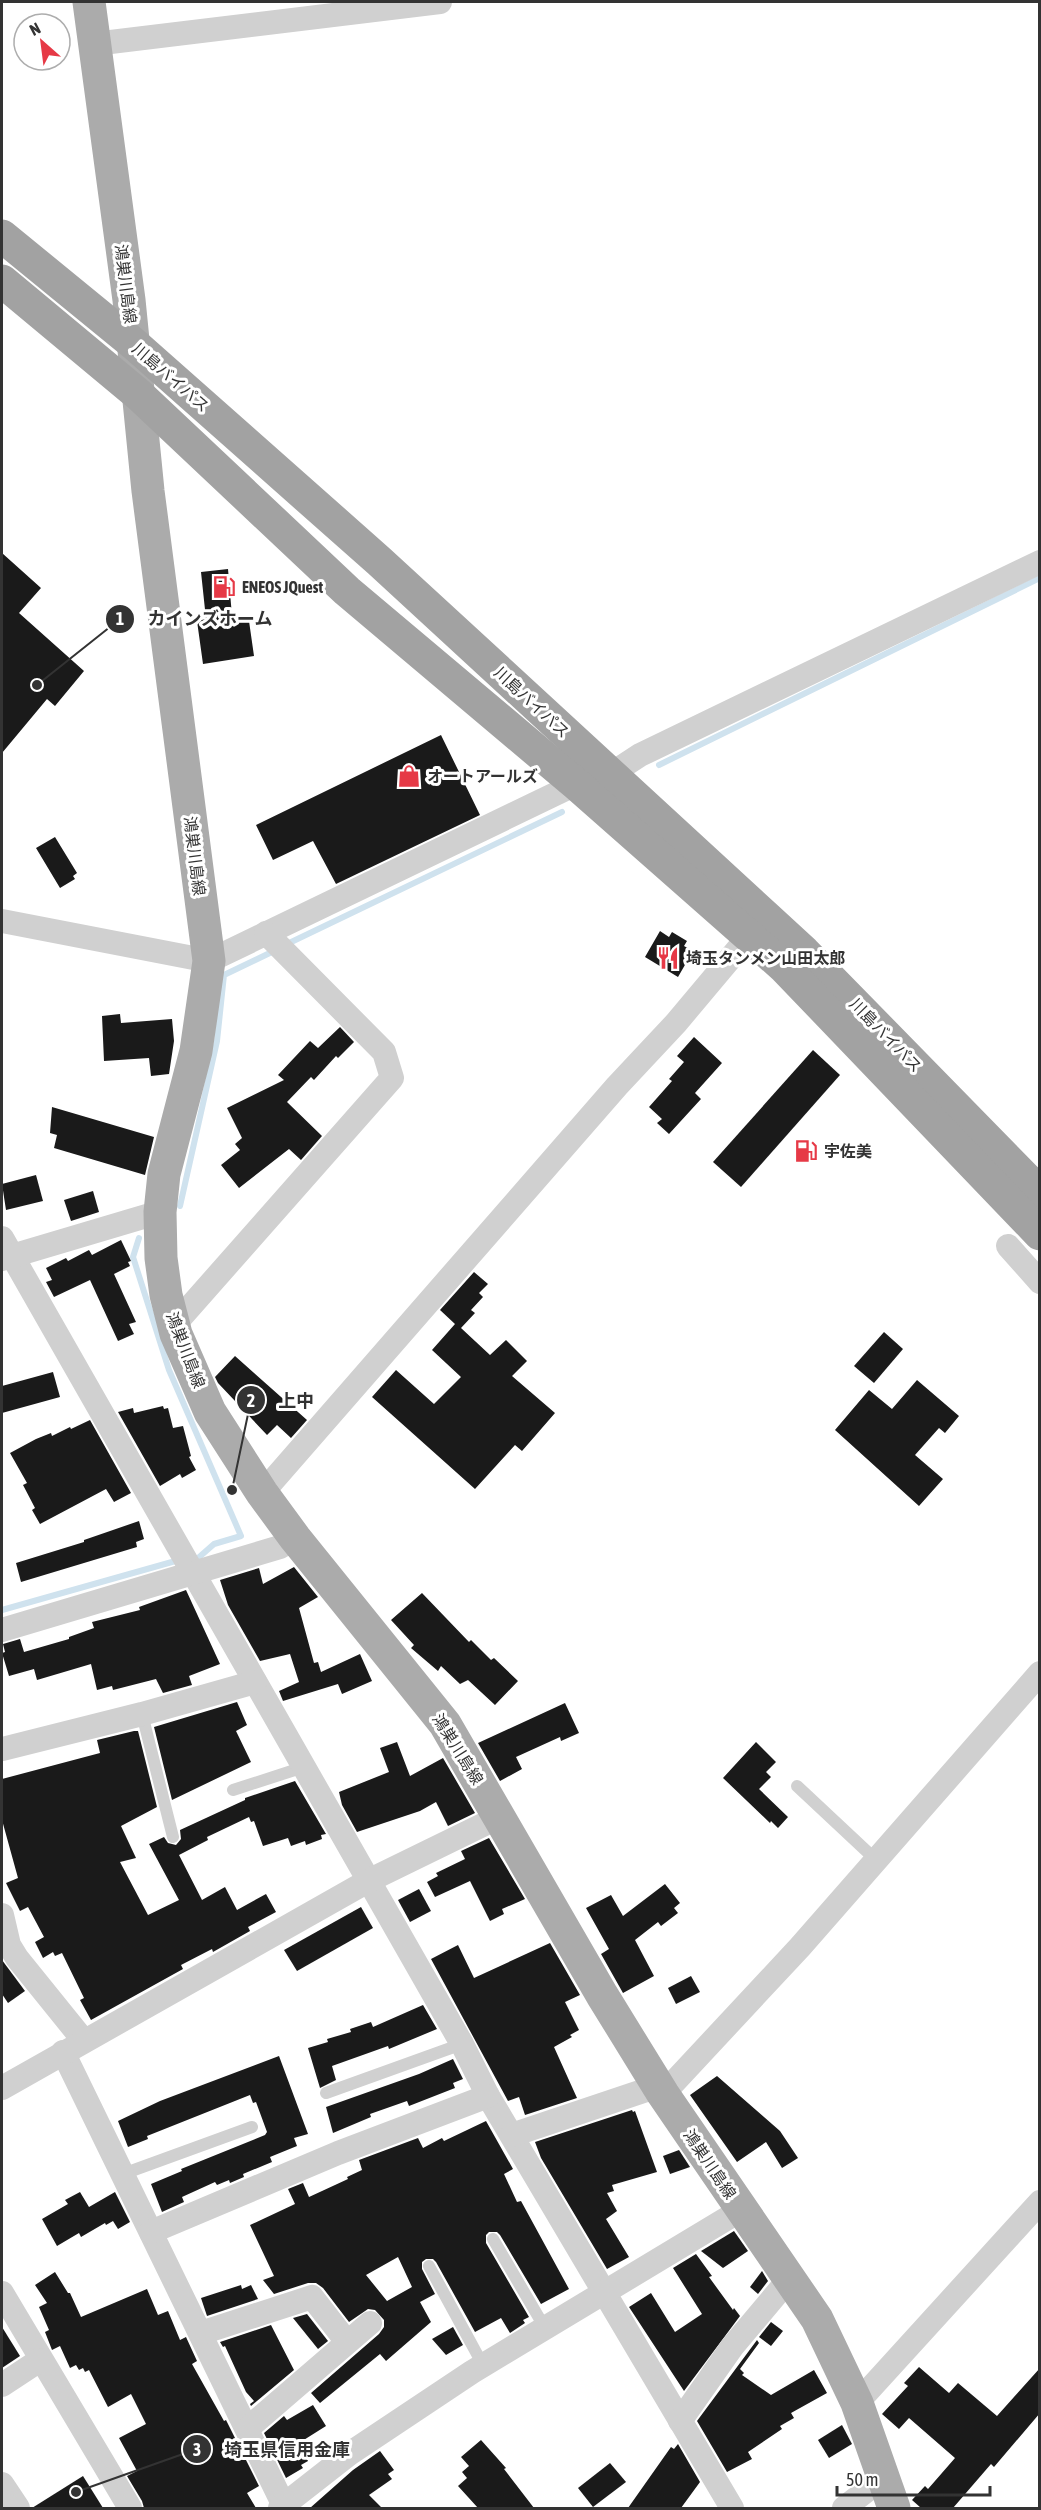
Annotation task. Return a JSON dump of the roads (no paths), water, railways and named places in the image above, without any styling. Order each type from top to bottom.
[{"type":"highway","name":"川島バイパス","points":[[2,236],[134,344],[379,561],[611,774],[804,952],[1040,1193]]},
{"type":"highway","name":"川島バイパス","points":[[2,280],[139,395],[347,591],[576,784],[784,967],[1040,1234]]},
{"type":"main road","name":"鴻巣川島線","points":[[89,2],[134,344],[148,491],[208,961],[196,1051],[164,1174],[160,1212],[161,1258],[166,1295],[174,1325],[210,1412],[262,1493],[295,1538],[445,1724],[602,1995],[661,2090],[817,2319],[858,2403],[894,2508]]},
{"type":"street","points":[[94,44],[440,2]]},
{"type":"street","points":[[611,774],[640,755],[1040,562]]},
{"type":"street","points":[[2,921],[208,961],[576,784]]},
{"type":"street","points":[[174,1325],[392,1078],[384,1052],[266,933]]},
{"type":"street","points":[[262,1493],[617,1086],[676,1023],[749,936]]},
{"type":"street","points":[[160,1212],[5,1251],[193,1573],[462,2043],[488,2096],[732,2508]]},
{"type":"street","points":[[1008,1246],[1040,1282]]},
{"type":"street","points":[[2,1630],[280,1547],[295,1538]]},
{"type":"street","points":[[512,2135],[661,2090],[800,1947],[1040,1673]]},
{"type":"street","points":[[2,1749],[142,1714],[255,1682]]},
{"type":"street","points":[[2,2088],[368,1881],[500,1817]]},
{"type":"street","points":[[2,1915],[9,1945],[17,1958],[84,2041]]},
{"type":"street","points":[[63,2052],[247,2429],[282,2507],[349,2454],[483,2366],[741,2210]]},
{"type":"street","points":[[151,2232],[338,2153],[488,2096]]},
{"type":"street","points":[[858,2403],[1040,2202]]},
{"type":"street","points":[[680,2421],[732,2346],[789,2279]]},
{"type":"street","points":[[2,2293],[130,2508]]},
{"type":"street","points":[[201,2334],[312,2297],[347,2342]]},
{"type":"street","points":[[247,2429],[370,2323]]},
{"type":"street","points":[[2,2385],[40,2360]]},
{"type":"street","points":[[844,2508],[884,2477]]},
{"type":"street","points":[[2,2484],[18,2508]]},
{"type":"lane","points":[[142,1714],[173,1837]]},
{"type":"lane","points":[[233,1790],[304,1767]]},
{"type":"lane","points":[[797,1786],[875,1859]]},
{"type":"lane","points":[[326,2093],[462,2043]]},
{"type":"lane","points":[[123,2174],[252,2127]]},
{"type":"lane","points":[[493,2239],[545,2328]]},
{"type":"lane","points":[[429,2266],[483,2366]]},
{"type":"waterway","points":[[659,765],[1040,578]]},
{"type":"waterway","points":[[285,945],[562,812]]},
{"type":"waterway","points":[[180,1206],[217,1041],[224,975],[276,950]]},
{"type":"waterway","points":[[139,1238],[133,1257],[169,1370],[241,1536],[214,1544],[197,1559],[192,1560]]},
{"type":"waterway","points":[[2,1610],[179,1560]]},
{"type":"place","name":"ENEOS JQuest","points":[[224,587]]},
{"type":"place","name":"カインズホーム","points":[[37,685]]},
{"type":"place","name":"オートアールズ","points":[[409,776]]},
{"type":"place","name":"埼玉タンメン山田太郎","points":[[668,958]]},
{"type":"place","name":"宇佐美","points":[[806,1151]]},
{"type":"place","name":"上中","points":[[232,1490]]},
{"type":"place","name":"埼玉県信用金庫","points":[[76,2492]]}]
